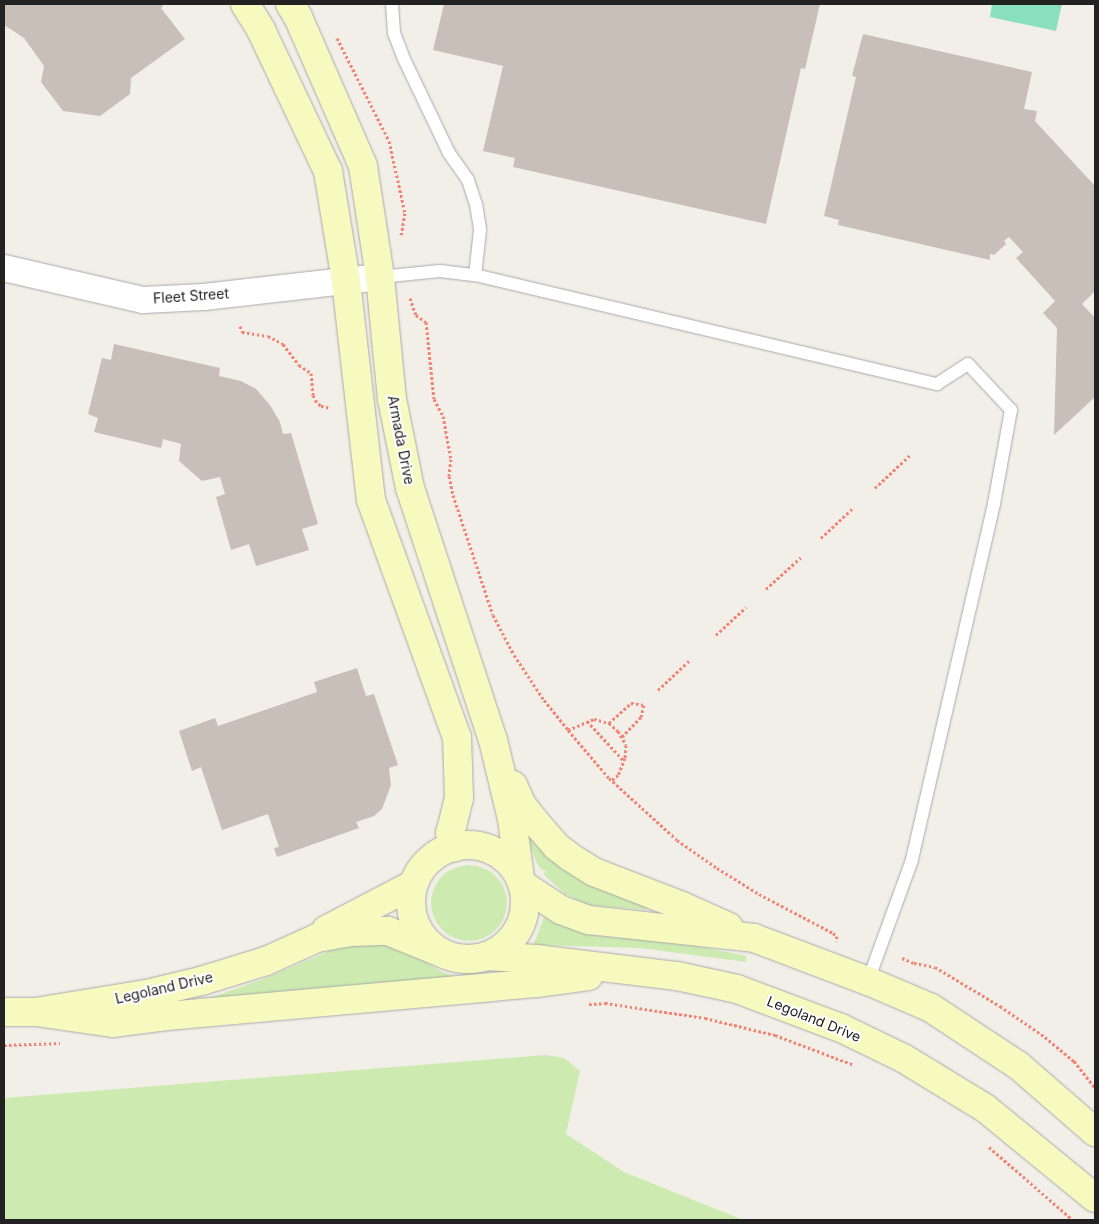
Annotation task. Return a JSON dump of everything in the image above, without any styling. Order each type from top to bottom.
[{"type":"main road","points":[[245,4],[262,30],[328,171],[346,281],[371,500],[457,737],[459,798],[450,833],[454,846]]},
{"type":"main road","name":"Armada Drive","points":[[290,4],[298,17],[363,166],[380,277],[392,399],[410,488],[493,740],[512,819],[522,881]]},
{"type":"main road","points":[[493,740],[522,805],[556,846],[594,872],[931,1008],[1019,1066],[1095,1132]]},
{"type":"main road","points":[[522,881],[526,902],[523,920],[515,936],[502,948],[487,956],[458,959],[444,954],[430,945],[420,932],[413,917],[411,901],[414,884],[423,867],[437,854],[454,846],[474,845],[493,850],[509,861],[522,881],[561,910],[589,920],[754,938]]},
{"type":"main road","name":"Legoland Drive","points":[[317,938],[330,927],[414,884]]},
{"type":"main road","name":"Legoland Drive","points":[[4,1012],[36,1012],[146,994],[201,981],[266,961],[317,938],[370,930],[388,931],[444,954]]},
{"type":"main road","name":"Legoland Drive","points":[[487,956],[536,959],[677,976],[737,989],[841,1028],[903,1058],[985,1108],[1095,1198]]},
{"type":"main road","points":[[36,1012],[112,1023],[194,1013],[536,983],[626,971]]},
{"type":"street","name":"Fleet Street","points":[[4,268],[143,300],[204,297],[380,277]]},
{"type":"lane","points":[[392,4],[394,33],[404,59],[449,153],[468,180],[476,204],[480,230],[476,275]]},
{"type":"lane","points":[[380,277],[440,271],[476,275],[936,384],[968,364],[1011,410],[994,504],[912,860],[868,981]]},
{"type":"path","points":[[410,298],[416,316],[426,322],[434,399],[443,416],[451,459],[449,476],[453,495],[493,614],[514,655],[544,700],[612,780],[677,840],[759,894],[833,933],[837,936],[836,943]]},
{"type":"path","points":[[240,326],[242,332],[268,336],[283,344],[310,374],[312,395],[315,400],[321,406],[331,408]]},
{"type":"path","points":[[875,488],[910,455]]},
{"type":"path","points":[[821,538],[854,507]]},
{"type":"path","points":[[766,589],[801,557]]},
{"type":"path","points":[[716,635],[746,607]]},
{"type":"path","points":[[658,690],[691,659]]},
{"type":"path","points":[[609,723],[631,703],[644,705],[642,717],[622,737]]},
{"type":"path","points":[[568,730],[594,719],[609,723],[618,731],[626,745],[624,761],[618,774],[612,780]]},
{"type":"path","points":[[587,721],[624,761]]},
{"type":"path","points":[[902,958],[914,963],[935,967],[1000,1006],[1045,1037],[1074,1062],[1095,1088]]},
{"type":"path","points":[[586,1004],[605,1003],[705,1018],[775,1035],[860,1068]]},
{"type":"path","points":[[4,1045],[62,1043]]},
{"type":"path","points":[[987,1145],[1073,1220]]},
{"type":"green space","points":[[992,4],[1062,4],[1056,31],[990,17]]},
{"type":"green space","points":[[531,835],[649,904],[647,910],[588,905],[565,894],[543,874],[546,871],[542,870],[537,864],[527,837]]},
{"type":"green space","points":[[469,865],[484,868],[496,876],[504,888],[507,903],[504,918],[496,930],[484,938],[469,941],[454,938],[442,930],[434,918],[431,903],[434,888],[442,876],[454,868]]},
{"type":"green space","points":[[544,917],[557,924],[598,936],[687,944],[746,956],[746,962],[640,948],[536,945],[534,943]]},
{"type":"green space","points":[[387,943],[413,954],[442,972],[458,977],[207,999],[266,978],[341,946],[341,949],[346,947],[345,944]]},
{"type":"green space","points":[[546,1055],[564,1058],[580,1071],[566,1134],[624,1172],[743,1220],[4,1220],[4,1098]]},
{"type":"building","points":[[4,4],[162,4],[161,8],[185,39],[131,78],[130,94],[100,116],[63,111],[41,82],[44,66],[24,38],[4,25]]},
{"type":"building","points":[[444,4],[820,4],[805,69],[801,68],[766,224],[513,167],[515,158],[483,151],[503,66],[433,50]]},
{"type":"building","points":[[863,34],[1032,72],[1024,109],[1037,111],[1035,121],[1095,186],[1095,291],[1082,304],[1095,318],[1095,397],[1054,435],[1057,328],[1043,313],[1055,301],[1016,258],[1023,252],[1009,237],[1004,241],[1006,244],[994,255],[990,254],[990,260],[838,225],[839,220],[824,216],[856,77],[852,76]]},
{"type":"building","points":[[114,344],[220,368],[219,376],[241,381],[256,389],[270,405],[280,422],[283,434],[291,433],[318,524],[302,529],[309,550],[256,566],[249,544],[231,550],[216,497],[225,494],[220,477],[202,481],[179,461],[181,444],[163,439],[161,448],[94,432],[98,418],[88,414],[102,358],[111,360]]},
{"type":"building","points":[[357,668],[366,696],[374,694],[398,765],[389,768],[391,785],[382,809],[374,816],[356,822],[359,828],[277,857],[274,848],[279,847],[268,814],[222,830],[201,767],[192,771],[179,731],[215,718],[218,726],[317,692],[314,682]]}]
